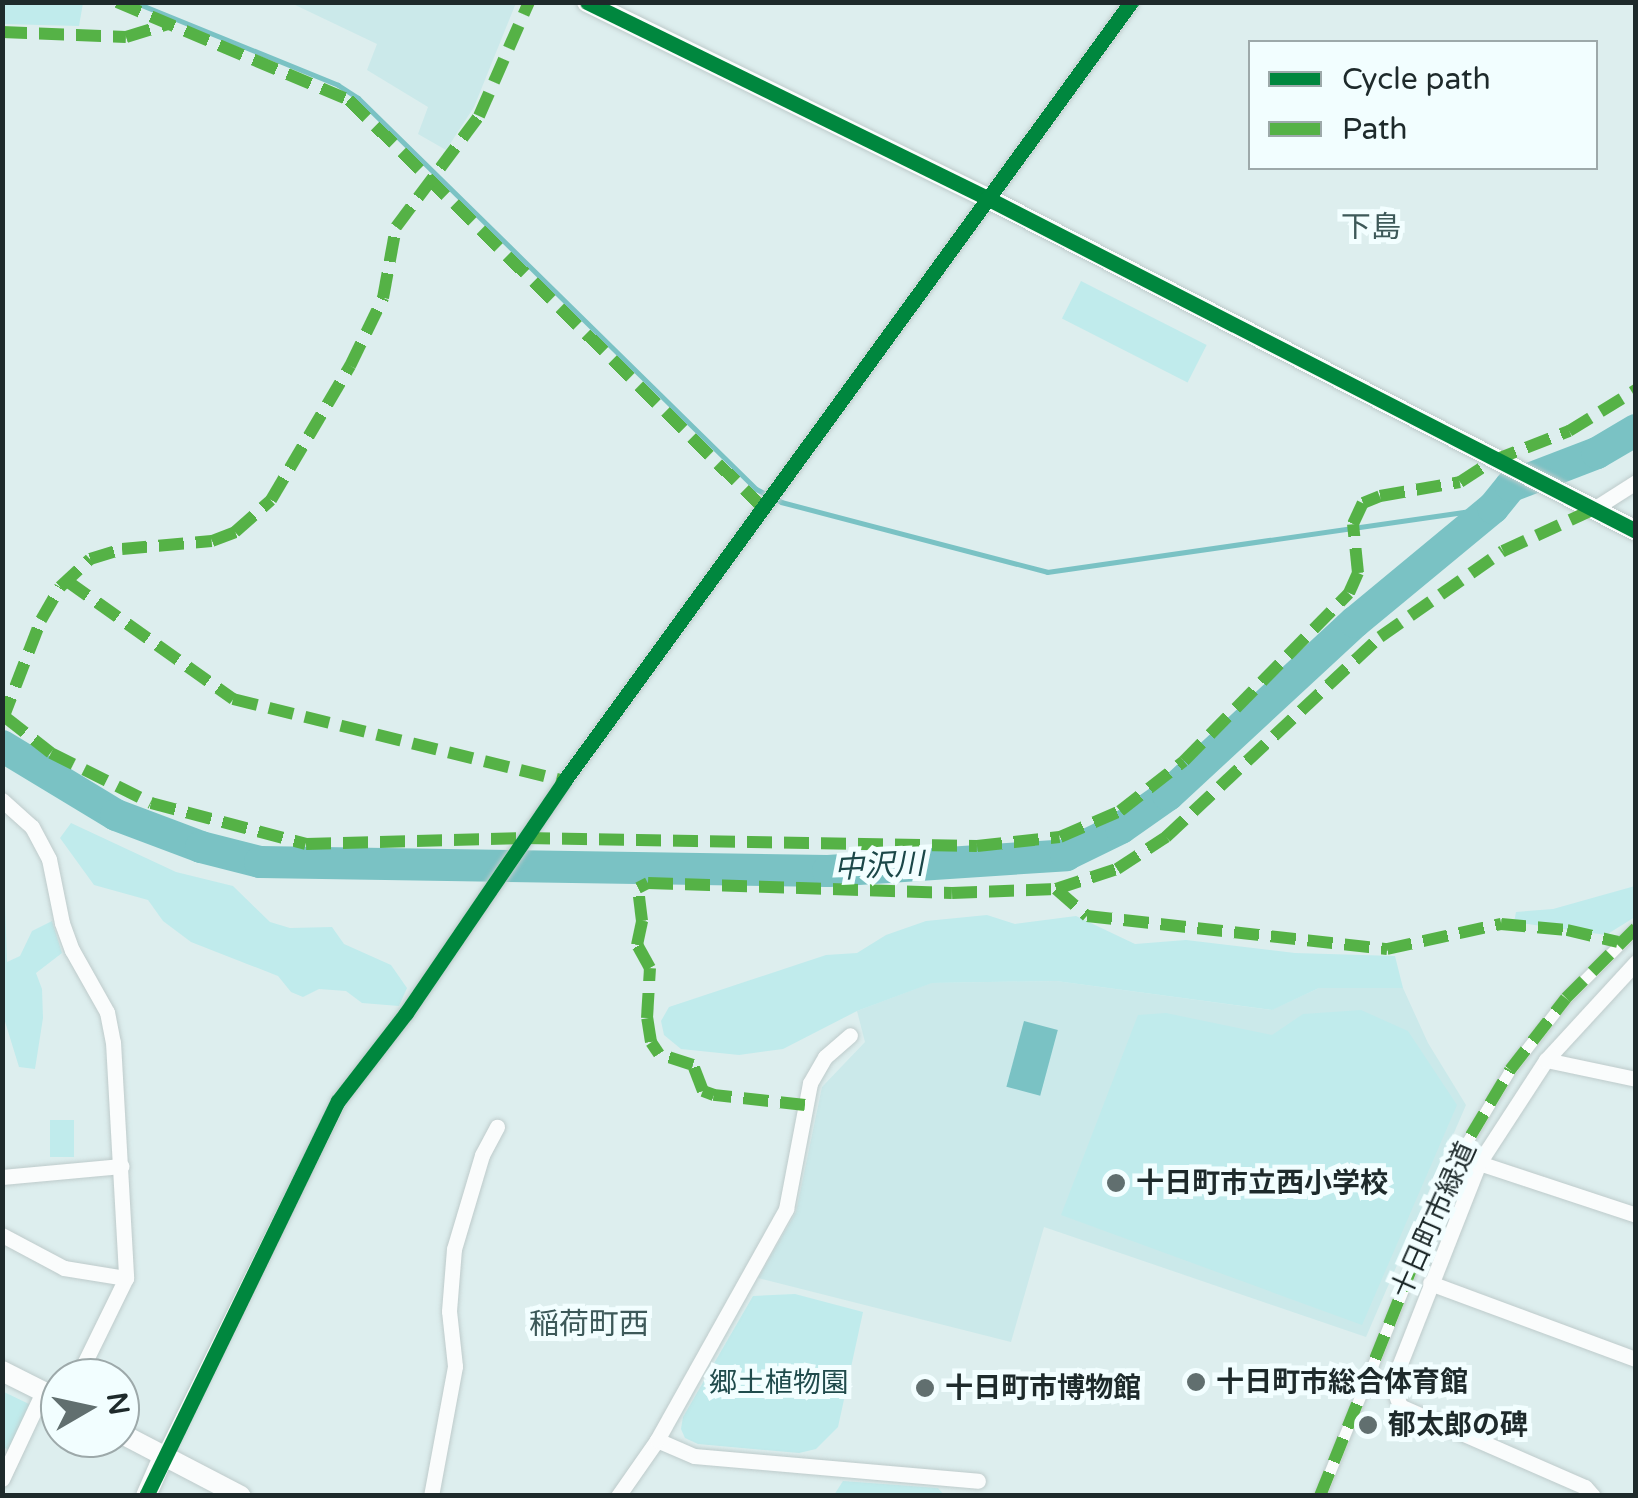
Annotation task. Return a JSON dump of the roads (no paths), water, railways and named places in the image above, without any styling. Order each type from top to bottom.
[{"type":"street","points":[[587,2],[987,198],[1572,502],[1636,531]]},
{"type":"street","points":[[146,1496],[338,1101],[406,1014],[519,848],[1131,2]]},
{"type":"street","points":[[1592,510],[1636,482]]},
{"type":"street","points":[[2,800],[32,826],[49,859],[72,950],[107,1012],[126,1278],[87,1358]]},
{"type":"street","name":"十日町市緑道","points":[[1320,1496],[1452,1167],[1510,1070],[1554,1012],[1636,928]]},
{"type":"street","points":[[1594,1496],[1586,1487],[1400,1406],[1393,1396],[1392,1384],[1479,1163],[1546,1060],[1636,962]]},
{"type":"street","points":[[618,1496],[657,1440],[786,1209],[810,1084],[825,1057],[850,1035]]},
{"type":"street","points":[[1546,1060],[1636,1079]]},
{"type":"street","points":[[431,1496],[455,1366],[448,1311],[454,1248],[482,1155],[496,1127]]},
{"type":"street","points":[[1479,1163],[1636,1215]]},
{"type":"street","points":[[2,1177],[121,1166]]},
{"type":"street","points":[[2,1235],[64,1268],[126,1278]]},
{"type":"street","points":[[1430,1283],[1636,1360]]},
{"type":"street","points":[[2,1371],[40,1390]]},
{"type":"street","points":[[2,1479],[40,1416]]},
{"type":"street","points":[[657,1440],[694,1456],[978,1481],[966,1496]]},
{"type":"street","points":[[140,1444],[241,1496]]},
{"type":"waterway","points":[[134,2],[338,85],[358,98],[756,489],[781,502],[1047,572],[1493,508]]},
{"type":"waterway","name":"中沢川","points":[[2,746],[116,815],[201,847],[260,862],[828,871],[1066,855],[1121,828],[1168,795],[1355,622],[1493,508],[1511,486],[1597,453],[1636,430]]},
{"type":"place","name":"十日町市立西小学校","points":[[1116,1183]]},
{"type":"place","name":"十日町市総合体育館","points":[[1196,1382]]},
{"type":"place","name":"十日町市博物館","points":[[925,1388]]},
{"type":"place","name":"郁太郎の碑","points":[[1368,1425]]},
{"type":"district","name":"下島","points":[[1371,228]]},
{"type":"district","name":"稲荷町西","points":[[589,1325]]},
{"type":"park label","name":"郷土植物園","points":[[779,1383]]}]
